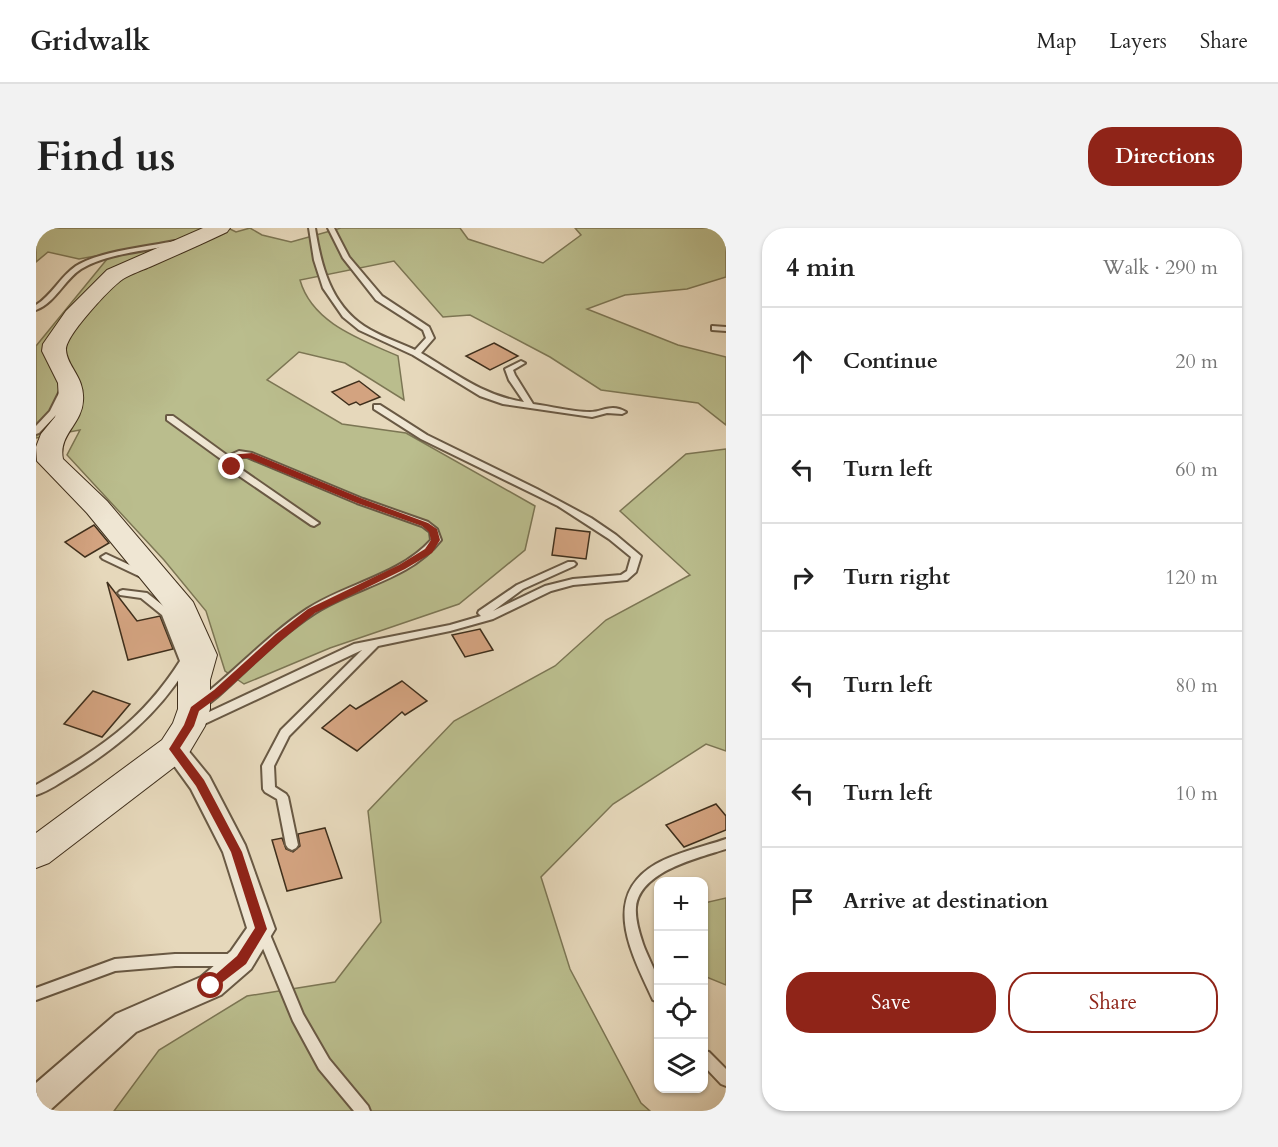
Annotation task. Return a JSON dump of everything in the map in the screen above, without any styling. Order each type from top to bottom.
[{"type":"street","points":[[36,1102],[126,1023],[211,986],[241,960],[261,929],[236,852],[200,783],[186,728],[190,671],[201,655],[182,609],[97,507],[50,461],[48,448],[54,434],[67,418],[71,401],[70,383],[54,351],[55,344],[74,316],[106,281],[126,269],[211,232]]},
{"type":"street","points":[[36,853],[186,728]]},
{"type":"lane","points":[[312,228],[317,260],[335,302],[362,328],[416,353],[483,394],[506,402],[592,415],[606,410],[622,412]]},
{"type":"lane","points":[[331,228],[346,258],[379,298],[426,329],[430,338],[416,353]]},
{"type":"lane","points":[[36,308],[51,297],[82,266],[211,232]]},
{"type":"lane","points":[[714,328],[726,329]]},
{"type":"lane","points":[[520,363],[508,369],[511,380],[527,396],[529,404]]},
{"type":"lane","points":[[36,431],[61,400],[66,373]]},
{"type":"lane","points":[[186,728],[333,657],[377,641],[450,628],[489,617],[548,588],[573,582],[624,578],[631,572],[636,556],[625,546],[568,509],[423,436],[377,407]]},
{"type":"lane","points":[[170,418],[228,460],[232,467],[314,523]]},
{"type":"lane","points":[[186,728],[218,693],[279,636],[312,611],[402,567],[428,551],[436,540],[434,531],[425,524],[360,501],[249,455],[239,454],[228,460]]},
{"type":"lane","points":[[106,557],[158,580]]},
{"type":"lane","points":[[450,628],[487,611],[520,587],[571,564]]},
{"type":"lane","points":[[36,791],[86,763],[133,728],[190,671],[166,613],[144,595],[123,593]]},
{"type":"lane","points":[[292,845],[282,797],[268,789],[268,766],[285,734],[377,641]]},
{"type":"lane","points":[[654,988],[646,972],[636,939],[630,908],[642,881],[663,866],[726,844]]},
{"type":"lane","points":[[261,929],[298,1017],[324,1064],[363,1111]]},
{"type":"lane","points":[[36,994],[115,965],[175,960],[241,960]]},
{"type":"lane","points":[[708,1061],[726,1080]]},
{"type":"green space","points":[[36,228],[228,228],[236,232],[250,228],[262,235],[291,242],[341,228],[460,228],[468,239],[543,263],[581,235],[575,228],[726,228],[726,277],[687,289],[625,295],[587,309],[678,345],[726,357],[726,425],[698,403],[601,390],[550,357],[470,315],[443,317],[394,261],[300,280],[306,295],[326,318],[353,336],[398,356],[404,400],[345,363],[299,352],[267,380],[342,424],[406,433],[535,506],[525,550],[459,604],[330,648],[244,684],[225,671],[206,611],[164,560],[67,455],[80,430],[36,438],[36,346],[112,253],[79,259],[48,252],[36,262]]},
{"type":"green space","points":[[726,449],[726,751],[706,744],[613,804],[541,877],[570,969],[641,1103],[650,1111],[114,1111],[159,1050],[247,996],[335,982],[381,922],[368,811],[454,721],[555,666],[606,620],[690,575],[620,511],[686,454]]},
{"type":"green space","points":[[726,898],[726,985],[708,978],[708,902]]},
{"type":"building","points":[[494,343],[518,356],[490,370],[466,356]]},
{"type":"building","points":[[359,381],[380,397],[360,405],[356,402],[349,405],[332,392]]},
{"type":"building","points":[[94,525],[109,543],[85,557],[65,542]]},
{"type":"building","points":[[556,528],[590,532],[586,559],[552,555]]},
{"type":"building","points":[[107,582],[137,621],[160,616],[173,649],[128,660]]},
{"type":"building","points":[[480,629],[493,650],[465,657],[452,635]]},
{"type":"building","points":[[402,681],[427,701],[405,715],[402,712],[357,751],[322,728],[350,705],[356,709]]},
{"type":"building","points":[[93,691],[130,704],[102,737],[64,724]]},
{"type":"building","points":[[716,804],[726,816],[726,830],[684,847],[666,825]]},
{"type":"building","points":[[325,828],[342,878],[287,891],[272,840],[282,838],[286,849],[293,852],[300,846],[298,834]]},
{"type":"route","points":[[211,986],[241,960],[261,929],[236,852],[200,783],[174,749],[189,726],[194,709],[218,693],[279,636],[312,611],[338,596],[402,567],[428,551],[436,540],[434,531],[425,524],[360,501],[249,455],[232,456],[228,460],[232,467]]}]
